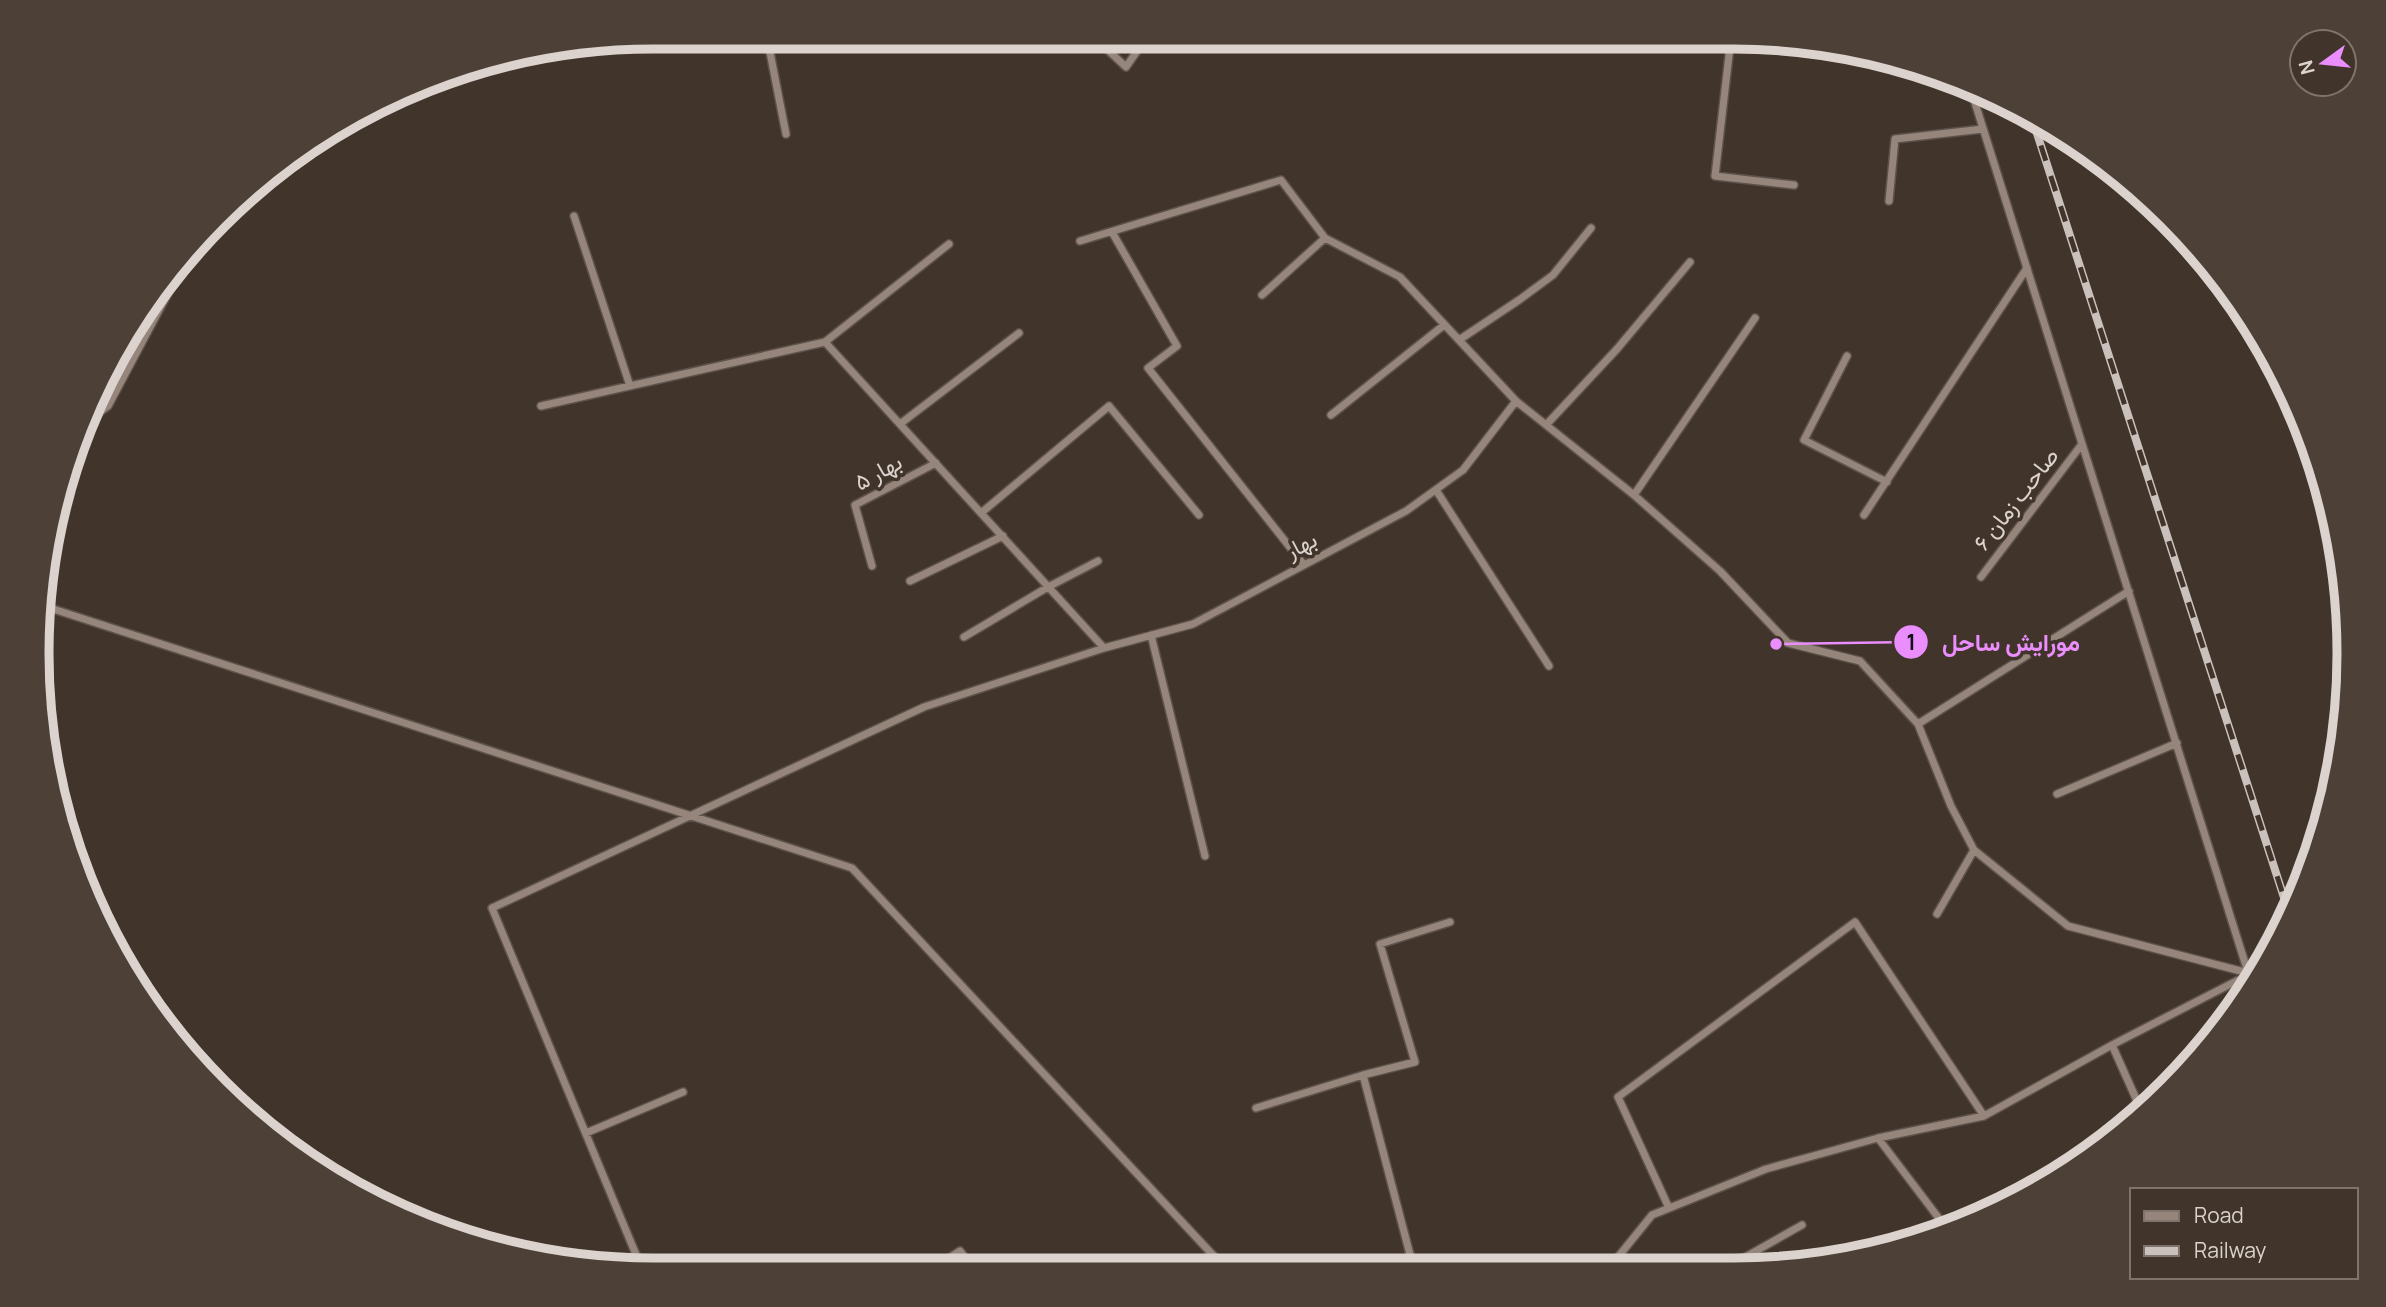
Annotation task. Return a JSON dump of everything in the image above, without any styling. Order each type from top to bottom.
[{"type":"street","points":[[769,49],[786,135]]},
{"type":"street","points":[[1107,49],[1126,67],[1139,49]]},
{"type":"street","points":[[1730,49],[1715,176],[1794,185]]},
{"type":"street","points":[[1974,99],[2249,967]]},
{"type":"street","points":[[1889,201],[1895,139],[1983,129]]},
{"type":"street","points":[[1080,241],[1281,180],[1325,238],[1400,277],[1516,401],[1634,495],[1720,571],[1788,643],[1860,661],[1918,724],[1951,806],[1974,850],[2068,926],[2244,975]]},
{"type":"street","points":[[574,216],[630,386]]},
{"type":"street","points":[[1459,340],[1553,275],[1591,228]]},
{"type":"street","points":[[1112,232],[1177,346],[1148,368],[1304,565]]},
{"type":"street","points":[[1262,295],[1325,238]]},
{"type":"street","points":[[541,406],[825,342],[949,244]]},
{"type":"street","points":[[1546,425],[1617,349],[1690,262]]},
{"type":"street","points":[[1864,515],[2027,268]]},
{"type":"street","points":[[99,413],[108,406],[166,297]]},
{"type":"street","points":[[1634,495],[1755,318]]},
{"type":"street","points":[[1331,415],[1444,325]]},
{"type":"street","points":[[900,424],[1019,333]]},
{"type":"street","points":[[825,342],[1104,648]]},
{"type":"street","points":[[1847,356],[1804,440],[1887,482]]},
{"type":"street","name":"بهار","points":[[586,1133],[492,908],[924,707],[1104,648],[1193,624],[1406,511],[1463,470],[1516,401]]},
{"type":"street","points":[[981,513],[1109,407],[1199,515]]},
{"type":"street","name":"صاحب زمان ۶","points":[[1980,577],[2082,444]]},
{"type":"street","name":"بهار ۵","points":[[872,566],[855,505],[936,463]]},
{"type":"street","points":[[1436,490],[1549,666]]},
{"type":"street","points":[[910,581],[1003,537]]},
{"type":"street","points":[[964,637],[1098,561]]},
{"type":"street","points":[[1918,724],[2129,591]]},
{"type":"street","points":[[51,608],[852,868],[1216,1258]]},
{"type":"street","points":[[1151,635],[1205,856]]},
{"type":"street","points":[[2057,794],[2177,743]]},
{"type":"street","points":[[1937,914],[1974,850]]},
{"type":"street","points":[[1256,1108],[1415,1062],[1380,944],[1450,922]]},
{"type":"street","points":[[1669,1208],[1618,1097],[1855,922],[1984,1116]]},
{"type":"street","points":[[1618,1257],[1652,1215],[1766,1169],[1878,1138],[1984,1116],[2112,1045],[2238,984]]},
{"type":"street","points":[[2112,1045],[2137,1102]]},
{"type":"street","points":[[1363,1075],[1411,1258]]},
{"type":"street","points":[[637,1258],[586,1133],[683,1092]]},
{"type":"street","points":[[1878,1138],[1941,1221]]},
{"type":"street","points":[[1744,1258],[1802,1225]]},
{"type":"street","points":[[949,1258],[960,1251],[965,1258]]},
{"type":"railway","points":[[2036,131],[2285,899]]},
{"type":"place","name":"مورایش ساحل","points":[[1776,644]]}]
